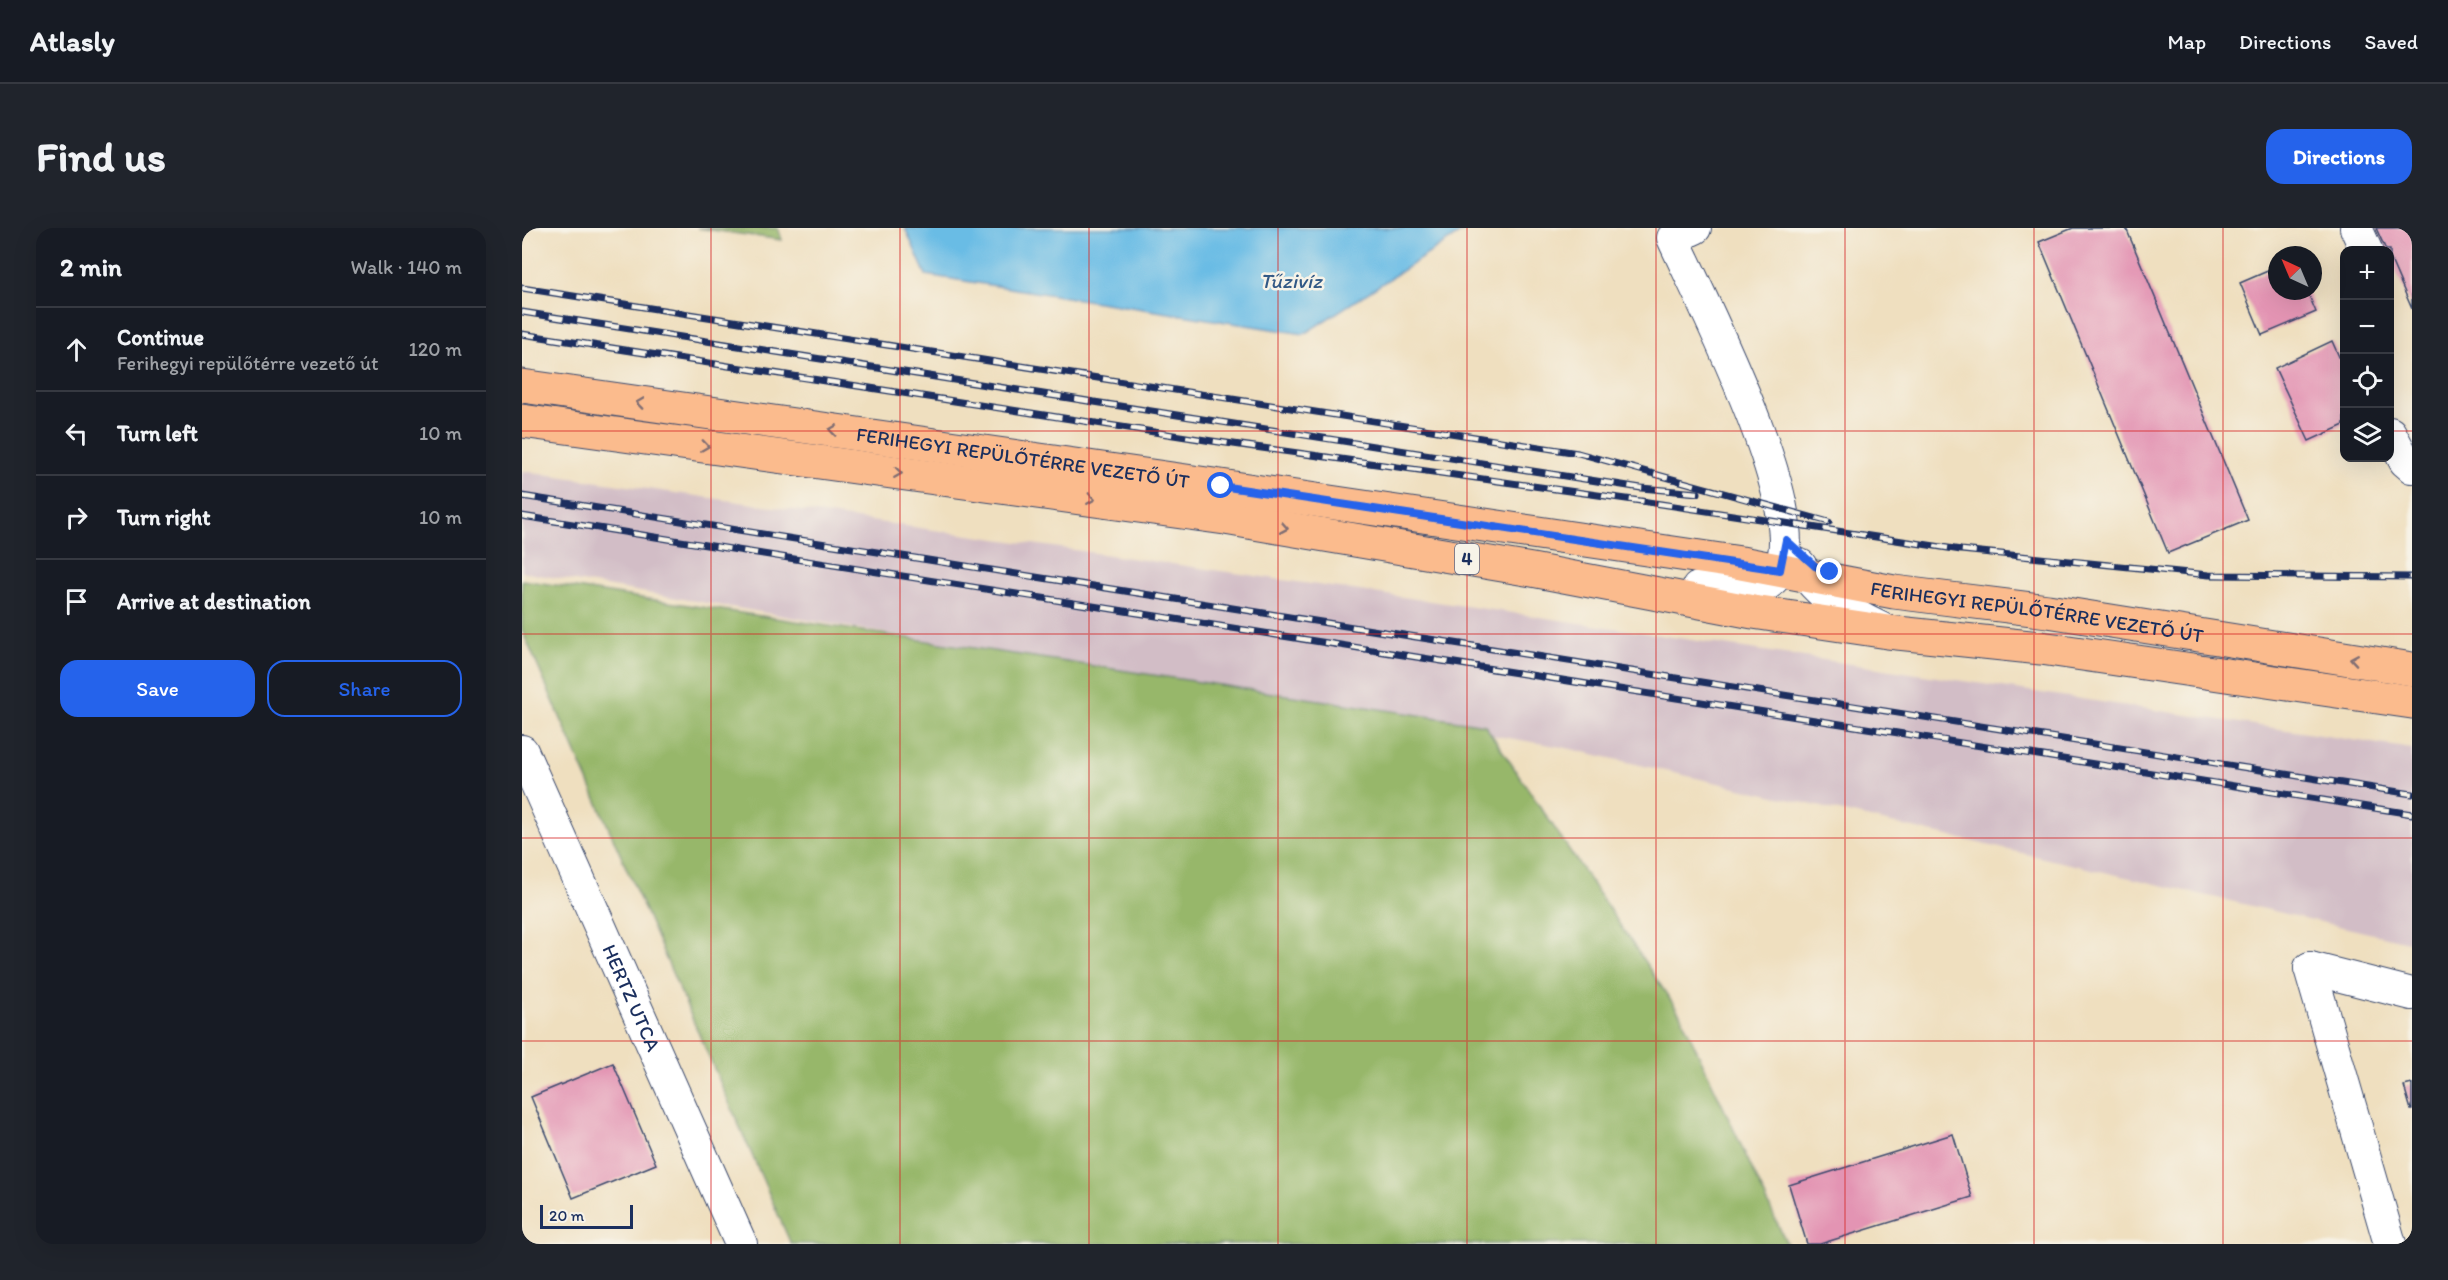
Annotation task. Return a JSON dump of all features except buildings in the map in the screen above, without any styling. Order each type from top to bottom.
[{"type":"main road","name":"FERIHEGYI REPÜLŐTÉRRE VEZETŐ ÚT","points":[[522,386],[1221,486],[1790,562],[1894,592],[2059,612],[2412,669]]},
{"type":"main road","name":"FERIHEGYI REPÜLŐTÉRRE VEZETŐ ÚT","points":[[522,421],[1225,518],[1532,570],[1753,612],[1888,632],[2041,648],[2412,702]]},
{"type":"street","points":[[2356,228],[2364,246]]},
{"type":"street","points":[[1679,231],[1753,412],[1777,495],[1790,562],[1843,608],[1888,632]]},
{"type":"street","points":[[2394,440],[2405,461],[2412,466]]},
{"type":"street","points":[[1532,570],[1599,572],[1733,594],[1753,590],[1769,582],[1790,562]]},
{"type":"street","name":"HERTZ UTCA","points":[[522,751],[741,1244]]},
{"type":"street","points":[[2391,1244],[2310,968],[2412,994]]},
{"type":"shaded area","points":[[522,471],[1507,612],[2412,749],[2412,943],[1562,747],[522,572]]},
{"type":"green space","points":[[697,228],[778,228],[782,240]]},
{"type":"green space","points":[[522,580],[1485,725],[1680,1014],[1787,1244],[791,1244],[522,630]]},
{"type":"water","name":"Tűzivíz","points":[[905,228],[1468,228],[1304,334],[926,275]]},
{"type":"railway","points":[[522,288],[1578,453],[1829,522]]},
{"type":"railway","points":[[522,312],[1641,488],[1698,493]]},
{"type":"railway","points":[[522,334],[1212,441],[1648,502],[1961,550],[2209,575],[2412,577]]},
{"type":"railway","points":[[522,496],[2412,794]]},
{"type":"railway","points":[[522,516],[2412,814]]},
{"type":"route","points":[[1221,486],[1780,570],[1786,540],[1815,566],[1830,572]]}]
